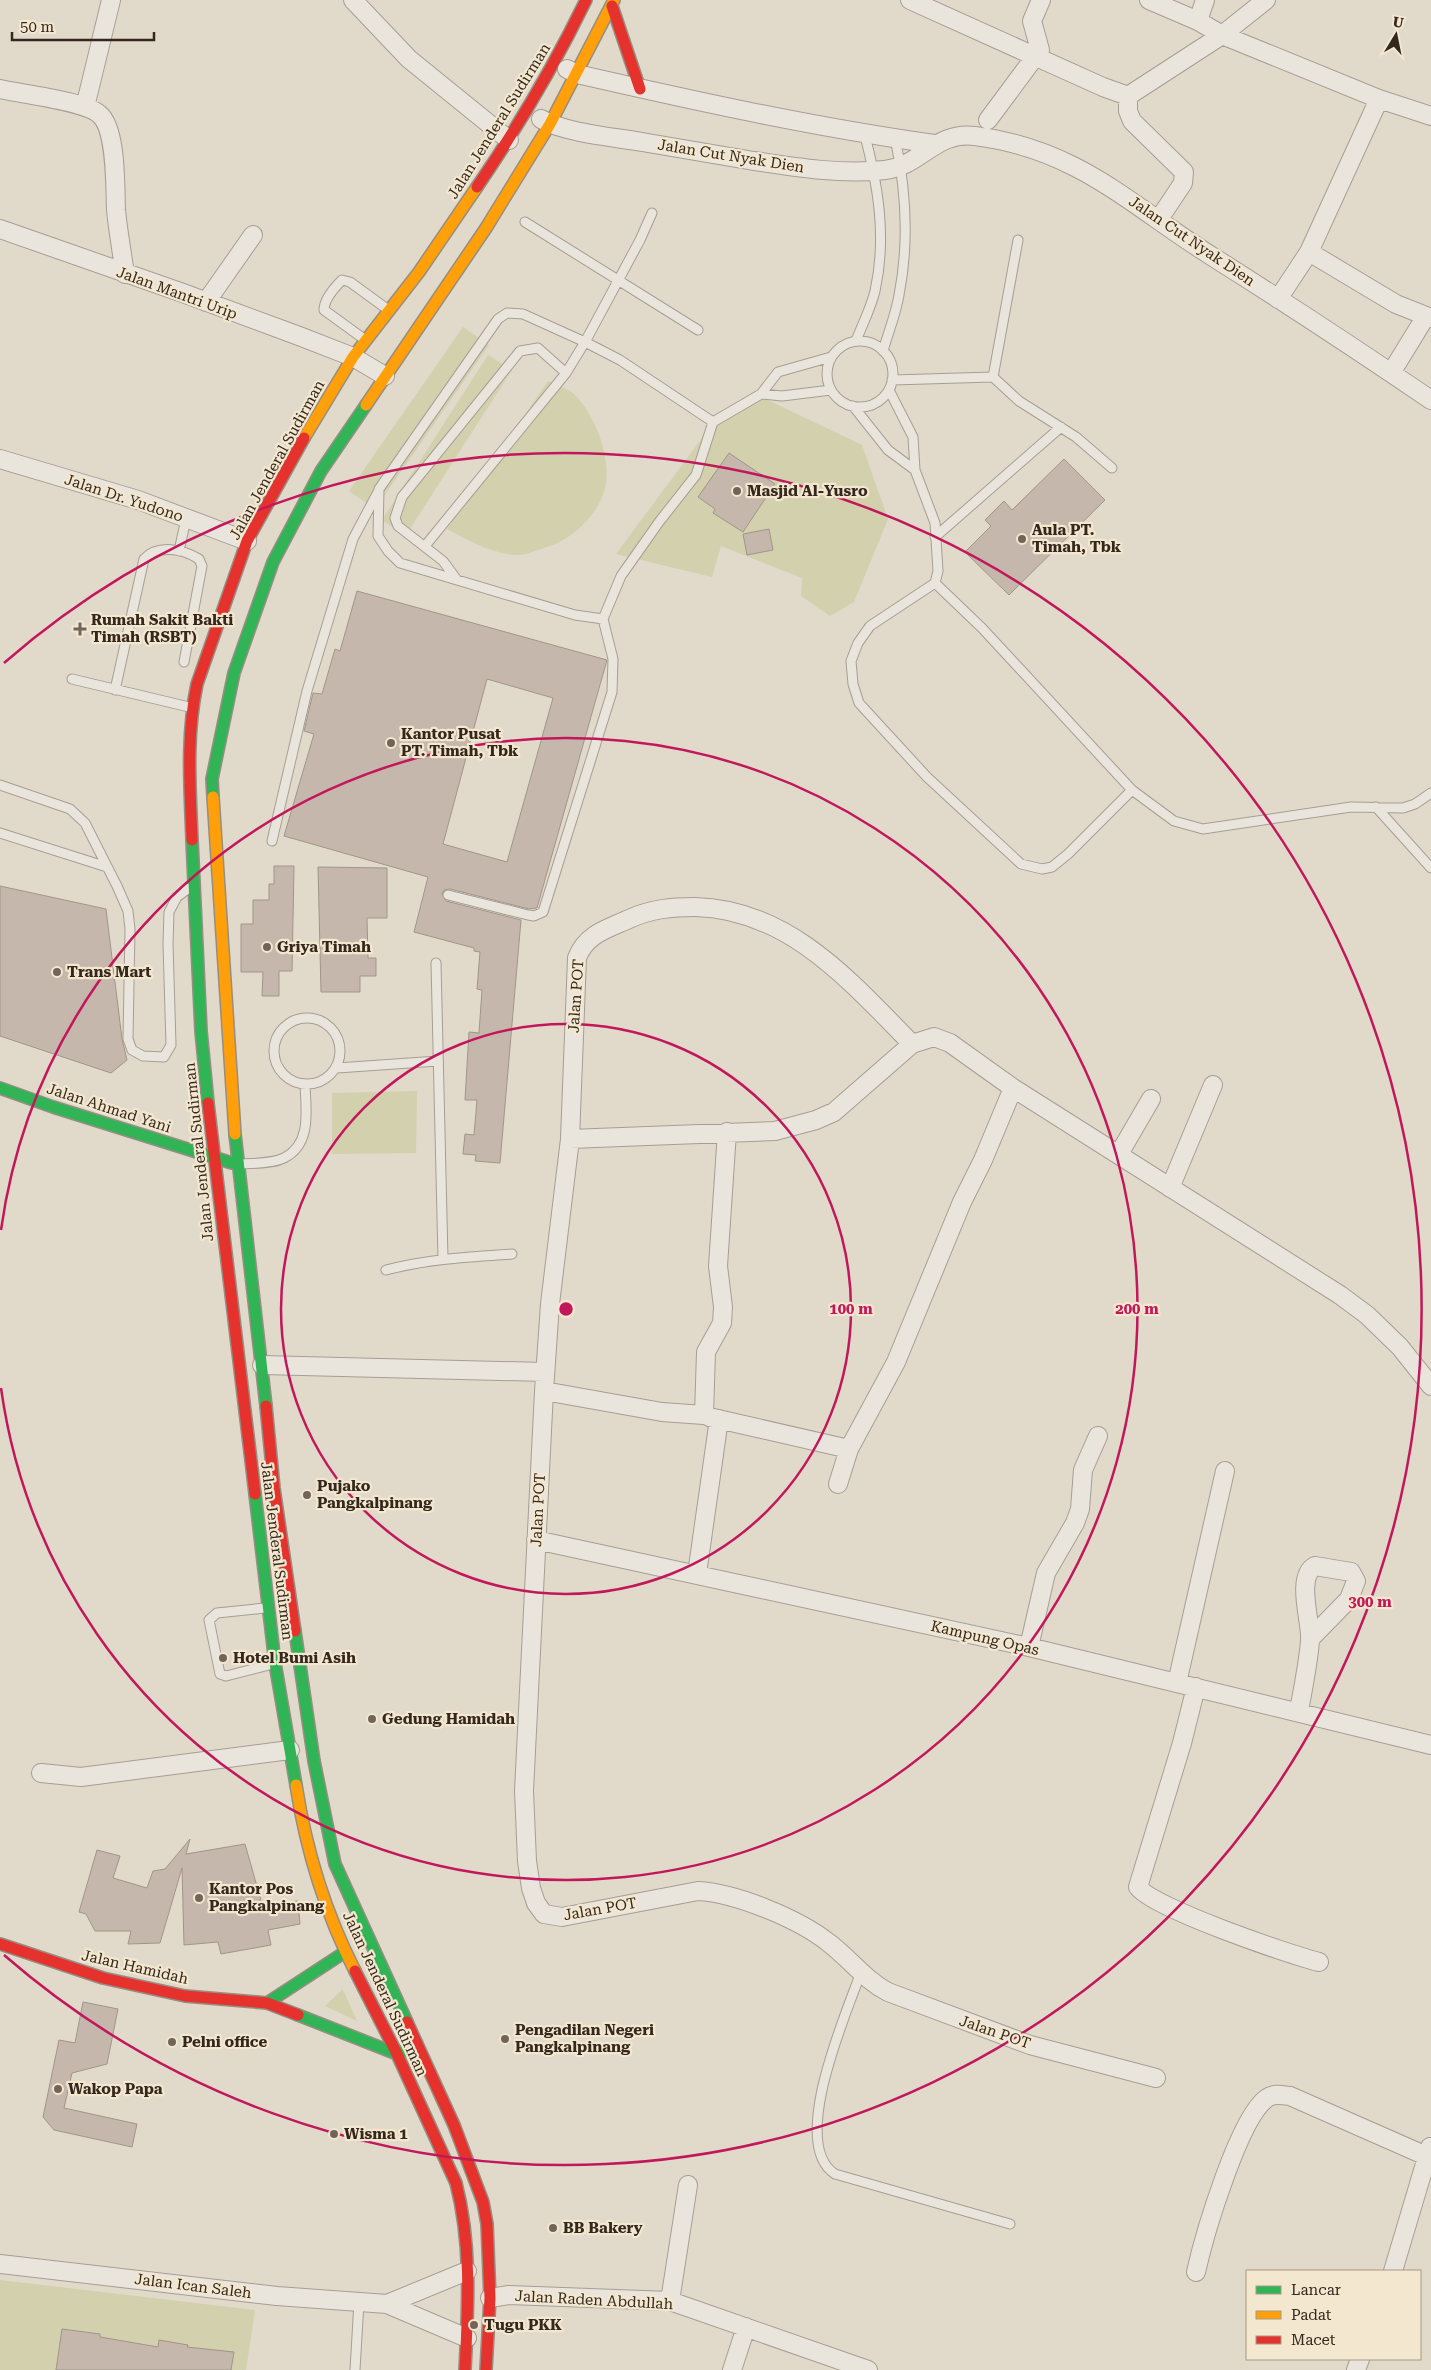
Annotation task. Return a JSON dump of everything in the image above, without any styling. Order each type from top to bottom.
[{"type":"main road","name":"Jalan Jenderal Sudirman","points":[[465,2370],[467,2271],[464,2219],[456,2183],[397,2054],[345,1952],[314,1871],[304,1835],[275,1663],[270,1607],[236,1347],[214,1157],[201,1030],[188,751],[192,708],[197,684],[247,541],[311,425],[353,357],[419,272],[509,140],[556,62],[586,0]]},
{"type":"main road","name":"Jalan Jenderal Sudirman","points":[[486,2370],[490,2298],[487,2224],[483,2202],[454,2125],[335,1864],[314,1760],[274,1488],[262,1365],[238,1165],[214,834],[212,780],[221,727],[234,673],[273,562],[321,471],[486,228],[550,124],[613,3]]},
{"type":"main road","points":[[613,3],[640,89]]},
{"type":"main road","name":"Jalan Ahmad Yani","points":[[0,1088],[53,1107],[238,1165]]},
{"type":"main road","points":[[270,1607],[292,1609]]},
{"type":"main road","points":[[291,1757],[314,1760]]},
{"type":"main road","name":"Jalan Hamidah","points":[[0,1944],[112,1980],[185,1996],[267,2003],[397,2054]]},
{"type":"main road","points":[[267,2003],[345,1952]]},
{"type":"main road","points":[[397,2054],[416,2045]]},
{"type":"street","points":[[84,107],[111,0]]},
{"type":"street","points":[[353,0],[409,59],[509,140]]},
{"type":"street","points":[[910,0],[1128,96]]},
{"type":"street","points":[[988,120],[1037,57],[1041,48],[1032,21],[1041,0]]},
{"type":"street","points":[[1149,0],[1198,21],[1217,38],[1375,106],[1431,116]]},
{"type":"street","points":[[1198,21],[1206,0]]},
{"type":"street","points":[[1128,96],[1217,38],[1266,0]]},
{"type":"street","name":"Jalan Cut Nyak Dien","points":[[556,62],[577,74],[640,89],[729,108],[934,144]]},
{"type":"street","points":[[0,89],[84,107],[100,114],[107,129],[115,163],[116,211],[125,274]]},
{"type":"street","points":[[1128,96],[1128,111],[1132,121],[1184,172],[1184,183],[1160,219]]},
{"type":"street","points":[[1278,299],[1309,252],[1375,106]]},
{"type":"street","name":"Jalan Cut Nyak Dien","points":[[526,111],[550,124],[790,166],[835,171],[874,171],[901,167],[915,160],[934,144],[952,138],[972,135],[1013,143],[1048,154],[1097,178],[1431,400]]},
{"type":"street","name":"Jalan Mantri Urip","points":[[0,229],[206,302],[353,357],[385,376]]},
{"type":"street","points":[[206,302],[253,235]]},
{"type":"street","points":[[1309,252],[1396,304],[1428,317],[1391,373]]},
{"type":"street","name":"Jalan Dr. Yudono","points":[[0,459],[138,500],[247,541]]},
{"type":"street","name":"Jalan POT","points":[[912,1044],[842,972],[776,926],[756,917],[710,908],[667,907],[645,912],[591,936],[585,942],[577,958],[570,1139],[550,1304],[536,1540],[524,1791],[530,1888],[540,1910],[544,1914],[562,1917],[698,1891],[710,1892],[792,1920],[828,1942],[872,1984],[888,1992],[1030,2045],[1156,2078]]},
{"type":"street","points":[[570,1139],[775,1131],[816,1120],[834,1112],[912,1044],[934,1036],[950,1043],[1013,1088],[1347,1300],[1400,1347],[1431,1386]]},
{"type":"street","points":[[1170,1188],[1213,1085]]},
{"type":"street","points":[[838,1484],[849,1449],[896,1362],[962,1202],[983,1160],[1013,1088]]},
{"type":"street","points":[[1118,1154],[1151,1099]]},
{"type":"street","points":[[698,1574],[711,1417],[706,1352],[722,1324],[718,1266],[727,1132]]},
{"type":"street","points":[[262,1365],[546,1372]]},
{"type":"street","points":[[544,1391],[662,1412],[711,1417],[849,1449]]},
{"type":"street","points":[[1029,1647],[1046,1573],[1075,1523],[1080,1509],[1083,1470],[1098,1436]]},
{"type":"street","points":[[1177,1683],[1225,1471]]},
{"type":"street","name":"Kampung Opas","points":[[536,1540],[1029,1647],[1299,1711],[1431,1745]]},
{"type":"street","points":[[1299,1711],[1310,1639]]},
{"type":"street","points":[[1196,1687],[1179,1752],[1138,1887],[1165,1904],[1245,1938],[1270,1948],[1319,1962]]},
{"type":"street","points":[[41,1773],[81,1776],[291,1757]]},
{"type":"street","points":[[1196,2272],[1201,2248],[1228,2164],[1244,2132],[1267,2098],[1274,2095],[1290,2096],[1430,2154],[1393,2270]]},
{"type":"street","points":[[670,2301],[688,2185]]},
{"type":"street","name":"Jalan Ican Saleh","points":[[0,2264],[277,2296],[387,2304],[467,2338]]},
{"type":"street","name":"Jalan Ican Saleh","points":[[387,2304],[467,2271]]},
{"type":"street","name":"Jalan Raden Abdullah","points":[[490,2298],[510,2295],[670,2301],[858,2368]]},
{"type":"street","points":[[732,2370],[746,2327]]},
{"type":"lane","points":[[856,341],[875,292],[881,228],[874,171],[864,132]]},
{"type":"lane","points":[[883,351],[899,296],[905,229],[901,167],[895,138]]},
{"type":"lane","points":[[425,546],[566,373],[585,342],[640,240],[652,212]]},
{"type":"lane","points":[[525,222],[698,330]]},
{"type":"lane","points":[[993,377],[1018,240]]},
{"type":"lane","points":[[366,341],[324,310],[325,302],[339,283],[342,280],[350,282],[389,311]]},
{"type":"lane","points":[[272,841],[307,691],[361,521],[379,490],[498,319],[507,313],[523,314],[585,342],[620,360],[713,422]]},
{"type":"lane","points":[[856,341],[871,343],[883,351],[890,359],[893,370],[889,390],[874,404],[864,407],[840,401],[831,390],[827,380],[827,368],[831,357],[842,346],[856,341]]},
{"type":"lane","points":[[457,580],[447,565],[398,526],[395,511],[402,497],[520,351],[538,348],[566,373]]},
{"type":"lane","points":[[448,895],[528,915],[534,916],[542,912],[612,692],[613,658],[604,619],[622,576],[659,522],[696,475],[713,422],[762,394],[778,372],[831,357]]},
{"type":"lane","points":[[892,380],[993,377],[1019,400],[1061,427],[1112,468]]},
{"type":"lane","points":[[762,394],[782,396],[831,390]]},
{"type":"lane","points":[[889,390],[913,437],[915,470],[935,523],[938,571],[935,583],[870,626],[858,643],[851,661],[853,684],[859,703],[927,777],[1021,864],[1042,869],[1052,867],[1068,854],[1132,790]]},
{"type":"lane","points":[[854,406],[888,450],[915,470]]},
{"type":"lane","points":[[935,537],[1061,427]]},
{"type":"lane","points":[[379,490],[378,536],[388,551],[400,563],[575,615],[604,619]]},
{"type":"lane","points":[[180,551],[186,518]]},
{"type":"lane","points":[[115,690],[144,559],[150,553],[159,550],[180,551],[198,559],[202,566],[184,662]]},
{"type":"lane","points":[[935,583],[982,628],[1132,790],[1174,821],[1203,829],[1351,807],[1403,808],[1415,804],[1431,792]]},
{"type":"lane","points":[[72,679],[192,708]]},
{"type":"lane","points":[[0,785],[70,809],[85,823],[128,911],[130,929],[128,1040],[132,1050],[143,1056],[164,1057],[169,1052],[171,1045],[169,912],[177,897],[193,886]]},
{"type":"lane","points":[[1376,806],[1431,868]]},
{"type":"lane","points":[[0,833],[107,868]]},
{"type":"lane","points":[[436,963],[443,1259]]},
{"type":"lane","points":[[315,1018],[327,1024],[335,1032],[340,1050],[336,1068],[328,1077],[317,1083],[305,1085],[293,1082],[283,1074],[276,1064],[273,1052],[275,1040],[281,1029],[291,1021],[315,1018]]},
{"type":"lane","points":[[336,1068],[438,1061]]},
{"type":"lane","points":[[238,1165],[283,1159],[291,1153],[306,1132],[305,1085]]},
{"type":"lane","points":[[386,1270],[416,1262],[512,1254]]},
{"type":"lane","points":[[270,1607],[216,1613],[208,1620],[220,1674],[226,1676],[275,1663]]},
{"type":"lane","points":[[861,1972],[829,2058],[820,2094],[818,2115],[819,2150],[826,2167],[835,2174],[1010,2224]]},
{"type":"lane","points":[[355,2370],[359,2302]]},
{"type":"shaded area","points":[[463,327],[489,345],[375,509],[349,491]]},
{"type":"shaded area","points":[[488,355],[512,370],[406,535],[382,520]]},
{"type":"shaded area","points":[[548,381],[575,395],[589,413],[600,436],[606,460],[606,483],[599,504],[593,513],[567,538],[527,554],[518,555],[505,554],[488,549],[447,529]]},
{"type":"shaded area","points":[[755,394],[862,445],[888,519],[854,602],[830,616],[801,596],[802,578],[721,546],[712,577],[616,554],[708,430]]},
{"type":"shaded area","points":[[417,1091],[416,1153],[332,1154],[332,1093]]},
{"type":"shaded area","points":[[343,1990],[357,2021],[325,2006]]},
{"type":"shaded area","points":[[0,2280],[255,2310],[246,2370],[0,2370]]},
{"type":"building","name":"Masjid Al-Yusro","points":[[729,453],[775,484],[743,532],[713,513],[715,509],[698,497]]},
{"type":"building","name":"Aula PT. Timah, Tbk","points":[[1064,459],[1105,500],[1009,595],[965,552],[991,526],[985,520],[1004,501],[1012,510]]},
{"type":"building","points":[[769,529],[773,550],[747,555],[743,534]]},
{"type":"building","points":[[357,591],[607,660],[537,908],[529,909],[450,889],[444,890],[442,894],[446,901],[521,920],[500,1163],[475,1161],[476,1155],[463,1154],[465,1134],[474,1135],[477,1100],[465,1100],[469,1032],[479,1033],[482,990],[477,989],[480,952],[474,951],[474,948],[414,932],[428,877],[284,836],[314,734],[304,731],[313,693],[322,694],[335,649],[340,651]],"holes":[[[487,679],[553,698],[507,862],[443,844]]]},
{"type":"building","points":[[274,866],[294,866],[292,971],[279,971],[279,996],[262,996],[263,972],[241,972],[241,924],[253,924],[253,900],[269,900],[269,884],[274,884]]},
{"type":"building","points":[[318,867],[387,868],[387,918],[367,918],[368,958],[376,958],[376,976],[360,976],[360,992],[321,992]]},
{"type":"building","name":"Trans Mart","points":[[0,886],[106,909],[122,1039],[127,1060],[111,1073],[0,1036]]},
{"type":"building","name":"Kantor Pos Pangkalpinang","points":[[190,1839],[186,1854],[245,1844],[262,1904],[298,1901],[300,1924],[268,1930],[271,1945],[221,1954],[218,1942],[184,1945],[182,1868],[160,1943],[128,1944],[131,1931],[95,1931],[86,1914],[79,1912],[97,1850],[120,1856],[113,1878],[147,1888],[153,1871],[165,1869]]},
{"type":"building","name":"Wakop Papa","points":[[83,2002],[118,2009],[107,2064],[72,2073],[64,2108],[137,2124],[132,2147],[54,2130],[43,2117],[59,2040],[75,2043]]},
{"type":"building","points":[[62,2329],[100,2334],[100,2337],[158,2347],[159,2340],[188,2345],[187,2347],[234,2352],[231,2370],[56,2370]]},
{"type":"traffic: fast","points":[[213,797],[212,779],[234,673],[273,562],[321,471],[366,405]]},
{"type":"traffic: fast","points":[[192,840],[201,1031],[208,1103]]},
{"type":"traffic: fast","points":[[0,1088],[53,1107],[232,1163]]},
{"type":"traffic: fast","points":[[235,1134],[266,1406]]},
{"type":"traffic: fast","points":[[255,1494],[275,1663],[296,1785]]},
{"type":"traffic: fast","points":[[295,1631],[314,1761],[335,1864],[407,2022]]},
{"type":"traffic: fast","points":[[267,2003],[345,1952]]},
{"type":"traffic: fast","points":[[298,2015],[397,2054],[408,2049]]},
{"type":"traffic: slow","points":[[366,405],[486,228],[550,124],[614,0]]},
{"type":"traffic: slow","points":[[304,438],[353,357],[419,272],[477,187]]},
{"type":"traffic: slow","points":[[213,797],[235,1134]]},
{"type":"traffic: slow","points":[[296,1785],[305,1833],[318,1880],[344,1949],[355,1971]]},
{"type":"traffic: jam","points":[[477,187],[535,96],[586,0]]},
{"type":"traffic: jam","points":[[612,6],[640,89]]},
{"type":"traffic: jam","points":[[192,840],[190,742],[197,684],[247,541],[304,438]]},
{"type":"traffic: jam","points":[[208,1103],[255,1494]]},
{"type":"traffic: jam","points":[[266,1406],[274,1488],[295,1631]]},
{"type":"traffic: jam","points":[[0,1944],[103,1978],[185,1996],[267,2003],[298,2015]]},
{"type":"traffic: jam","points":[[355,1971],[397,2054],[456,2183],[465,2230],[467,2253],[468,2299],[465,2370]]},
{"type":"traffic: jam","points":[[407,2022],[454,2125],[483,2202],[487,2224],[490,2298],[486,2370]]},
{"type":"place","name":"Masjid Al-Yusro","points":[[737,491]]},
{"type":"place","name":"Aula PT. Timah, Tbk","points":[[1022,539]]},
{"type":"place","name":"Rumah Sakit Bakti Timah (RSBT)","points":[[80,629]]},
{"type":"place","name":"Kantor Pusat PT. Timah, Tbk","points":[[391,743]]},
{"type":"place","name":"Griya Timah","points":[[267,947]]},
{"type":"place","name":"Trans Mart","points":[[57,972]]},
{"type":"place","name":"Pujako Pangkalpinang","points":[[307,1495]]},
{"type":"place","name":"Hotel Bumi Asih","points":[[223,1658]]},
{"type":"place","name":"Gedung Hamidah","points":[[372,1719]]},
{"type":"place","name":"Kantor Pos Pangkalpinang","points":[[199,1898]]},
{"type":"place","name":"Pengadilan Negeri Pangkalpinang","points":[[505,2039]]},
{"type":"place","name":"Pelni office","points":[[172,2042]]},
{"type":"place","name":"Wakop Papa","points":[[58,2089]]},
{"type":"place","name":"Wisma 1","points":[[334,2134]]},
{"type":"place","name":"BB Bakery","points":[[553,2228]]},
{"type":"place","name":"Tugu PKK","points":[[474,2325]]}]
